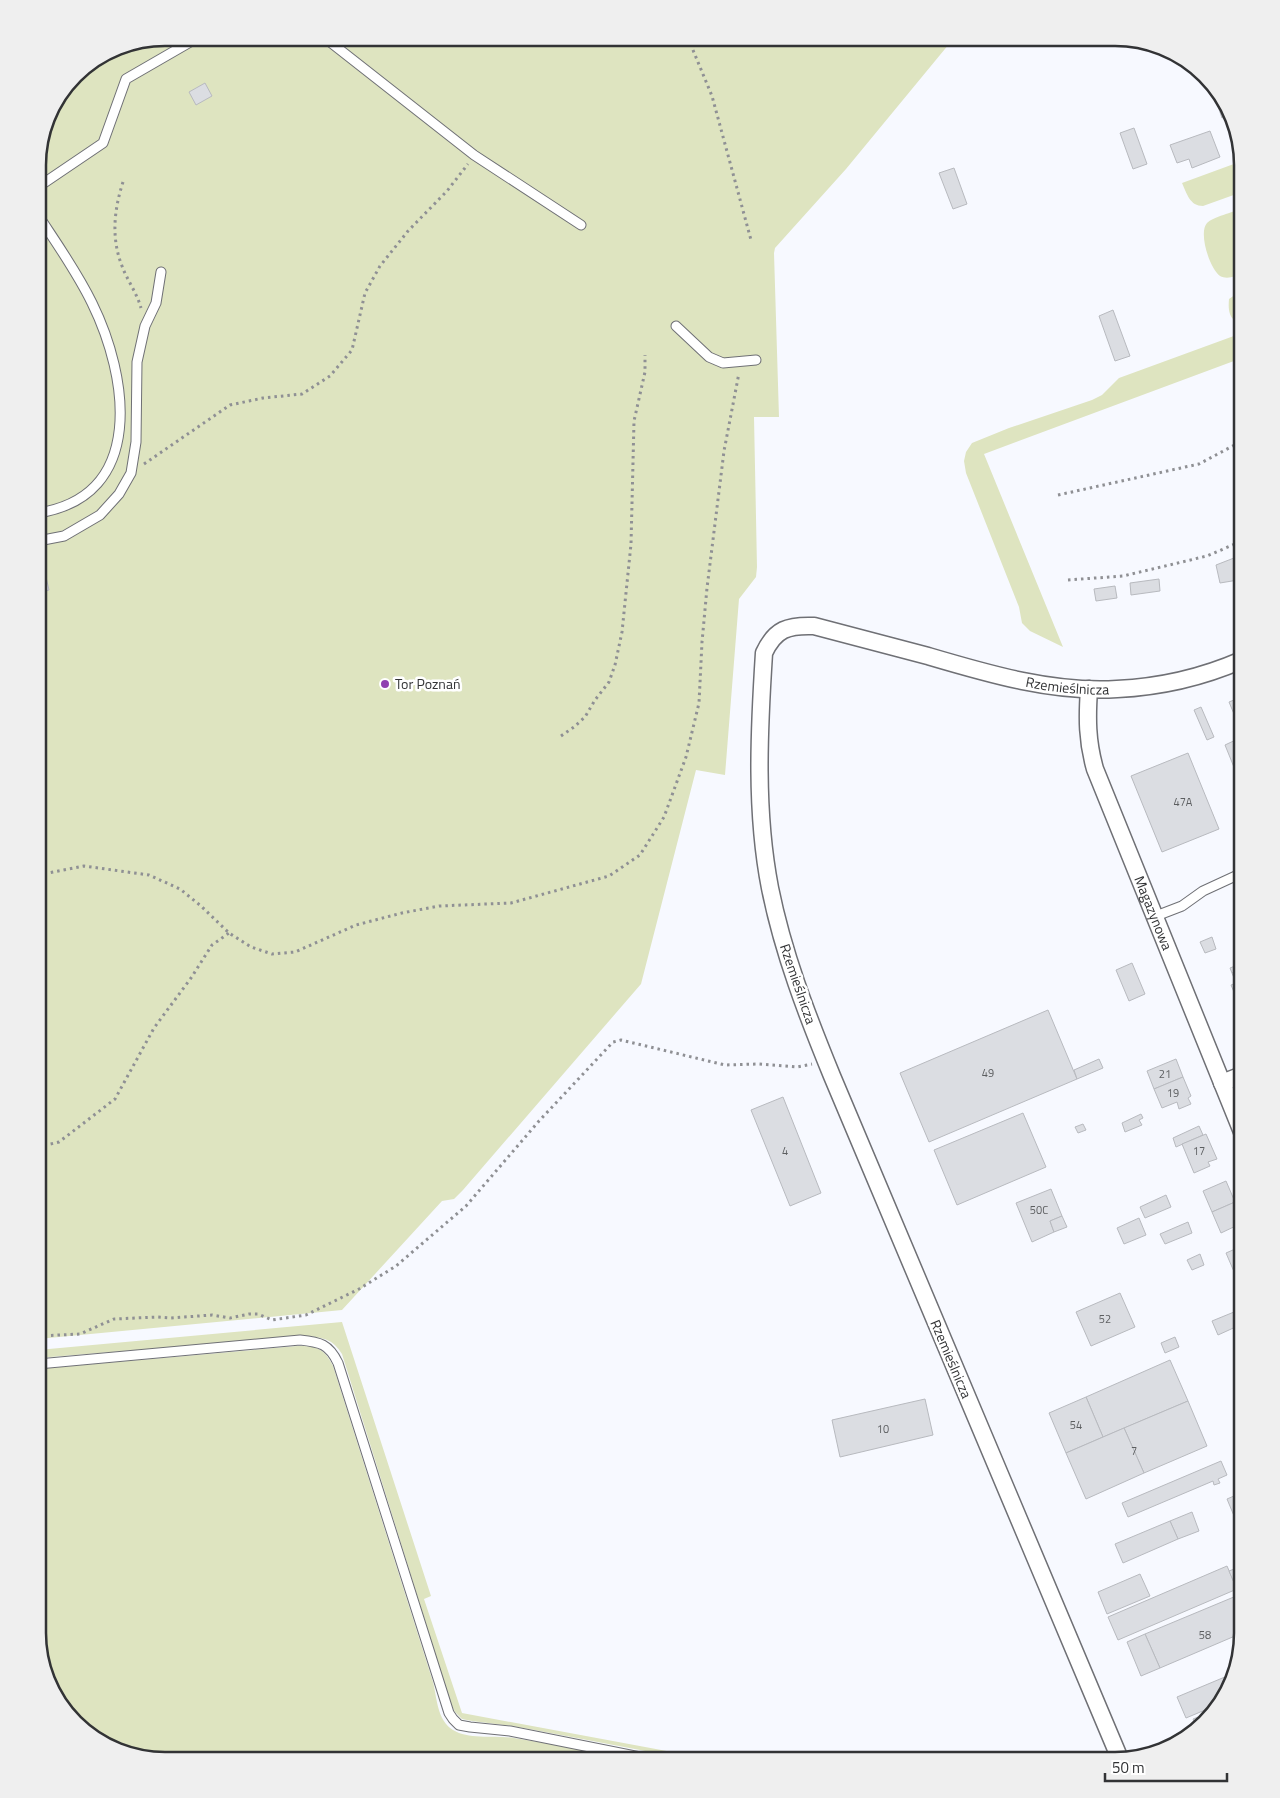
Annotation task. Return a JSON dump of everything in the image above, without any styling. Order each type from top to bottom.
[{"type":"street","name":"Rzemieślnicza","points":[[1117,1752],[825,1060],[797,986],[782,939],[770,887],[762,820],[759,758],[764,653],[770,640],[779,632],[796,625],[814,626],[1037,684],[1089,689],[1118,689],[1176,682],[1234,663]]},
{"type":"street","name":"Magazynowa","points":[[1089,689],[1089,746],[1095,769],[1234,1112]]},
{"type":"street","points":[[1222,1083],[1234,1078]]},
{"type":"lane","points":[[47,181],[102,143],[126,79],[181,47]]},
{"type":"lane","points":[[336,47],[474,155],[581,225]]},
{"type":"lane","points":[[47,230],[75,272],[92,304],[116,372],[121,410],[118,442],[114,457],[99,481],[74,502],[65,507],[47,510]]},
{"type":"lane","points":[[47,539],[64,536],[100,515],[119,494],[132,473],[136,442],[137,362],[145,326],[156,303],[161,272]]},
{"type":"lane","points":[[676,326],[709,357],[723,363],[756,360]]},
{"type":"lane","points":[[1156,916],[1182,906],[1203,891],[1234,877]]},
{"type":"lane","points":[[46,1363],[300,1340],[326,1346],[334,1354],[338,1363],[449,1713],[453,1719],[459,1725],[470,1728],[510,1731],[612,1751]]},
{"type":"path","points":[[692,47],[712,96],[751,240]]},
{"type":"path","points":[[132,473],[230,405],[263,398],[302,394],[330,376],[352,350],[365,293],[380,266],[408,231],[447,191],[474,155]]},
{"type":"path","points":[[123,182],[117,201],[115,243],[121,265],[140,305],[145,326]]},
{"type":"path","points":[[561,736],[574,728],[585,716],[610,682],[616,665],[622,632],[631,544],[634,421],[645,372],[645,355]]},
{"type":"path","points":[[47,873],[84,866],[149,876],[180,889],[229,933],[251,948],[272,954],[296,952],[356,925],[402,913],[439,906],[511,904],[608,876],[640,855],[664,817],[686,757],[699,703],[707,588],[724,451],[741,362]]},
{"type":"path","points":[[1058,495],[1199,464],[1234,445]]},
{"type":"path","points":[[1068,580],[1123,576],[1207,556],[1234,544]]},
{"type":"path","points":[[46,1145],[59,1142],[115,1099],[154,1028],[191,978],[212,945],[229,933]]},
{"type":"path","points":[[46,1336],[80,1334],[114,1319],[212,1315],[230,1318],[258,1314],[272,1320],[306,1315],[359,1288],[396,1266],[466,1206],[539,1121],[614,1042],[621,1040],[725,1065],[759,1064],[797,1067],[825,1060]]},
{"type":"green space","name":"Tor Poznań","points":[[157,47],[947,47],[846,169],[775,248],[779,417],[754,417],[757,567],[756,577],[739,599],[725,775],[696,770],[641,984],[463,1190],[454,1199],[442,1201],[342,1310],[46,1338],[47,150],[50,134],[58,112],[81,81],[106,62],[120,55]]},
{"type":"green space","points":[[1234,164],[1234,195],[1203,206],[1192,202],[1182,183]]},
{"type":"green space","points":[[1234,212],[1234,276],[1226,278],[1220,276],[1212,266],[1206,251],[1204,235],[1207,223]]},
{"type":"green space","points":[[1234,296],[1234,320],[1229,311],[1229,299]]},
{"type":"green space","points":[[1234,336],[1234,361],[984,454],[1063,647],[1030,631],[1022,623],[1019,607],[966,473],[964,461],[966,452],[972,443],[1009,428],[1092,400],[1102,395],[1119,378]]},
{"type":"green space","points":[[342,1322],[431,1596],[424,1599],[462,1713],[669,1752],[648,1752],[513,1726],[472,1721],[462,1719],[455,1712],[342,1354],[329,1341],[310,1336],[46,1357],[46,1349]]},
{"type":"green space","points":[[297,1346],[319,1349],[326,1355],[333,1366],[444,1721],[453,1730],[467,1735],[507,1737],[589,1751],[157,1751],[120,1743],[93,1727],[81,1717],[62,1692],[50,1664],[47,1648],[46,1368]]},
{"type":"building","points":[[205,83],[212,96],[196,105],[189,92]]},
{"type":"building","points":[[1134,128],[1147,164],[1133,169],[1120,133]]},
{"type":"building","points":[[1210,131],[1220,157],[1192,168],[1189,159],[1177,163],[1170,145]]},
{"type":"building","points":[[954,168],[967,204],[953,209],[939,173]]},
{"type":"building","points":[[1113,310],[1130,356],[1115,361],[1099,316]]},
{"type":"building","points":[[1234,558],[1234,581],[1220,583],[1216,565]]},
{"type":"building","points":[[1159,579],[1160,591],[1131,595],[1130,583]]},
{"type":"building","points":[[1115,586],[1117,598],[1096,601],[1094,589]]},
{"type":"building","points":[[1234,700],[1234,714],[1229,702]]},
{"type":"building","points":[[1201,707],[1214,737],[1207,740],[1194,710]]},
{"type":"building","points":[[1234,741],[1234,767],[1225,745]]},
{"type":"building","points":[[1188,753],[1219,829],[1162,852],[1131,776]]},
{"type":"building","points":[[1212,937],[1216,949],[1205,953],[1200,942]]},
{"type":"building","points":[[1132,963],[1145,994],[1129,1001],[1116,970]]},
{"type":"building","points":[[1234,966],[1234,972],[1232,973],[1230,968]]},
{"type":"building","points":[[1048,1010],[1077,1079],[929,1142],[900,1073]]},
{"type":"building","points":[[1099,1059],[1103,1068],[1077,1079],[1074,1070]]},
{"type":"building","points":[[1176,1059],[1183,1077],[1154,1089],[1147,1071]]},
{"type":"building","points":[[1183,1077],[1191,1096],[1188,1098],[1191,1104],[1179,1109],[1177,1102],[1162,1108],[1154,1089]]},
{"type":"building","points":[[783,1097],[821,1193],[790,1206],[751,1110]]},
{"type":"building","points":[[1023,1113],[1046,1167],[957,1205],[934,1150]]},
{"type":"building","points":[[1141,1114],[1143,1118],[1139,1120],[1142,1125],[1125,1132],[1122,1123]]},
{"type":"building","points":[[1083,1124],[1086,1130],[1078,1133],[1075,1127]]},
{"type":"building","points":[[1199,1126],[1203,1135],[1176,1147],[1173,1138]]},
{"type":"building","points":[[1206,1134],[1217,1159],[1208,1162],[1210,1166],[1194,1173],[1182,1144]]},
{"type":"building","points":[[1226,1181],[1234,1202],[1212,1212],[1203,1191]]},
{"type":"building","points":[[1051,1189],[1062,1216],[1050,1221],[1054,1232],[1032,1242],[1016,1203]]},
{"type":"building","points":[[1166,1195],[1171,1207],[1145,1218],[1140,1207]]},
{"type":"building","points":[[1234,1202],[1234,1227],[1221,1233],[1212,1212]]},
{"type":"building","points":[[1062,1216],[1067,1227],[1054,1232],[1050,1221]]},
{"type":"building","points":[[1139,1218],[1146,1235],[1124,1244],[1117,1228]]},
{"type":"building","points":[[1188,1222],[1192,1233],[1165,1244],[1160,1234]]},
{"type":"building","points":[[1234,1250],[1234,1272],[1226,1253]]},
{"type":"building","points":[[1200,1254],[1204,1265],[1192,1270],[1187,1260]]},
{"type":"building","points":[[1120,1293],[1135,1327],[1091,1346],[1076,1312]]},
{"type":"building","points":[[1234,1312],[1234,1328],[1218,1335],[1212,1321]]},
{"type":"building","points":[[1175,1337],[1179,1347],[1165,1353],[1161,1343]]},
{"type":"building","points":[[1170,1360],[1188,1401],[1103,1437],[1086,1397]]},
{"type":"building","points":[[1086,1397],[1103,1437],[1066,1453],[1049,1413]]},
{"type":"building","points":[[925,1399],[933,1435],[840,1457],[832,1420]]},
{"type":"building","points":[[1188,1401],[1207,1446],[1144,1473],[1124,1428]]},
{"type":"building","points":[[1124,1428],[1144,1473],[1086,1499],[1066,1453]]},
{"type":"building","points":[[1221,1461],[1227,1475],[1218,1479],[1220,1483],[1214,1485],[1213,1481],[1128,1517],[1122,1503]]},
{"type":"building","points":[[1234,1496],[1234,1516],[1227,1499]]},
{"type":"building","points":[[1192,1512],[1199,1531],[1178,1539],[1170,1521]]},
{"type":"building","points":[[1170,1521],[1178,1539],[1123,1563],[1115,1544]]},
{"type":"building","points":[[1227,1566],[1234,1582],[1234,1590],[1118,1640],[1108,1617]]},
{"type":"building","points":[[1234,1569],[1234,1583],[1229,1571]]},
{"type":"building","points":[[1140,1574],[1150,1596],[1107,1614],[1098,1592]]},
{"type":"building","points":[[1234,1597],[1234,1637],[1160,1668],[1145,1634]]},
{"type":"building","points":[[1145,1634],[1160,1668],[1141,1676],[1127,1642]]},
{"type":"building","points":[[1225,1677],[1218,1692],[1205,1710],[1186,1718],[1177,1697]]},
{"type":"place","name":"Tor Poznań","points":[[385,684]]}]
